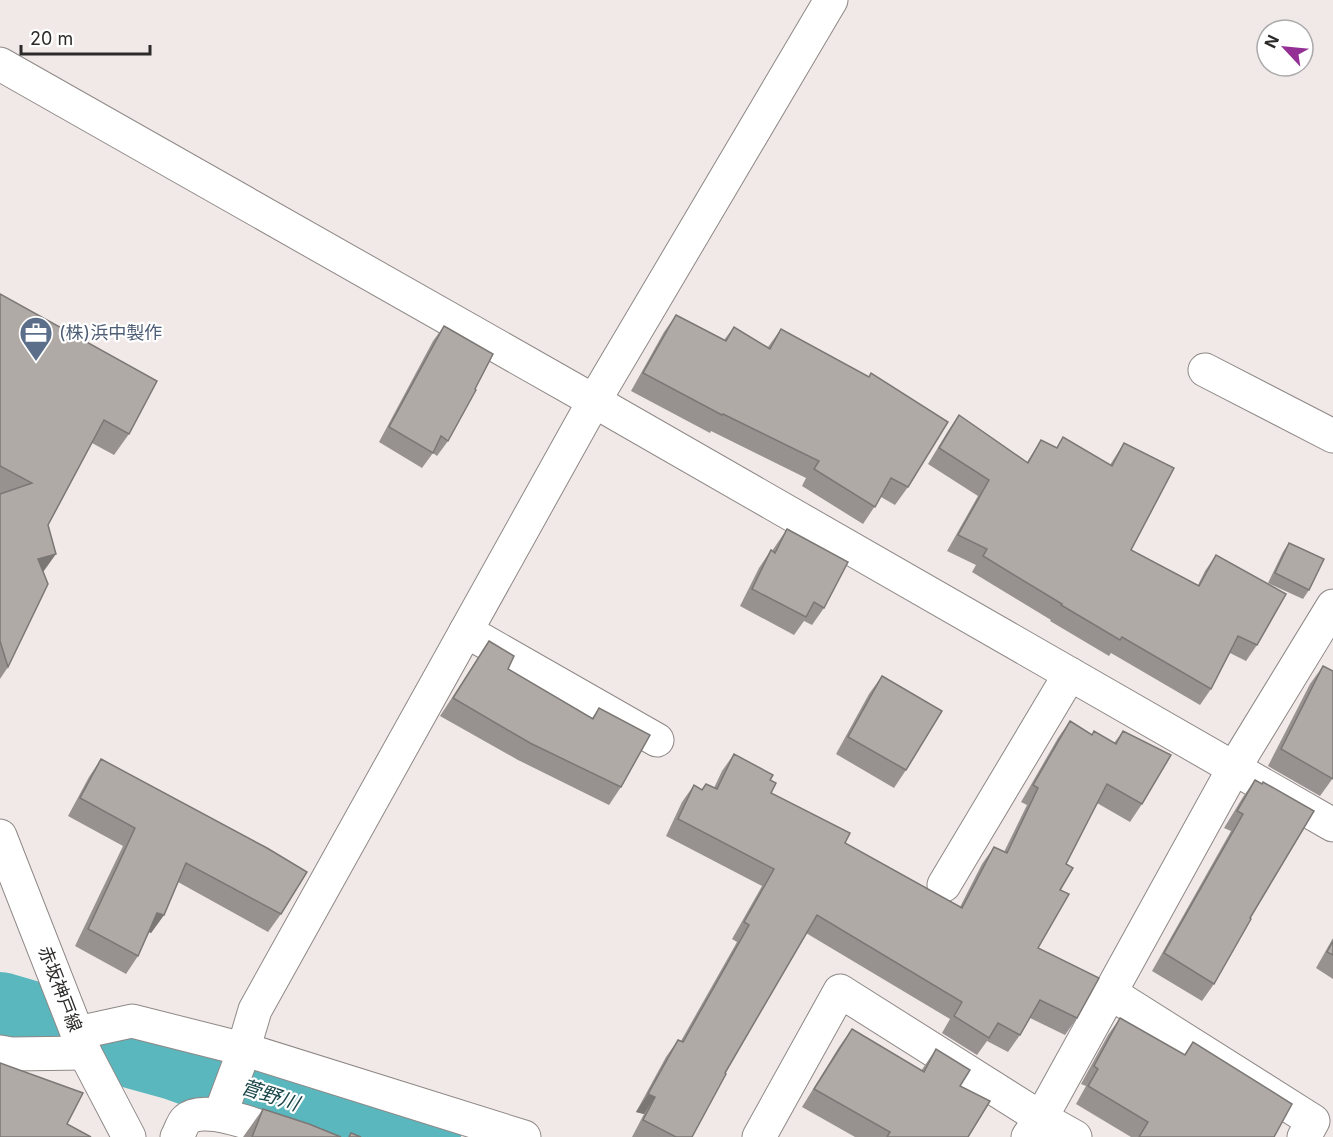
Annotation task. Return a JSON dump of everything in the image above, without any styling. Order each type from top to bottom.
[{"type":"street","points":[[224,1108],[255,1010],[594,401],[831,0]]},
{"type":"street","points":[[0,64],[594,401],[1333,825]]},
{"type":"street","points":[[1205,370],[1333,436]]},
{"type":"street","points":[[1035,1128],[1234,768],[1333,606]]},
{"type":"street","points":[[466,631],[657,740]]},
{"type":"street","points":[[944,885],[1070,674]]},
{"type":"street","name":"赤坂神戸線","points":[[0,836],[81,1043],[129,1137]]},
{"type":"street","points":[[759,1137],[840,991],[1035,1128],[1075,1137]]},
{"type":"street","points":[[1109,992],[1314,1121],[1304,1137]]},
{"type":"street","points":[[0,1052],[12,1054],[81,1043],[132,1021],[241,1056],[524,1137]]},
{"type":"street","points":[[177,1137],[186,1120],[200,1113],[224,1108],[289,1137]]},
{"type":"building","points":[[0,294],[157,381],[129,434],[104,420],[48,525],[56,554],[38,559],[48,584],[8,667],[0,641],[0,494],[32,483],[0,466]]},
{"type":"building","points":[[676,315],[726,341],[734,327],[770,349],[781,329],[869,377],[871,373],[948,422],[908,487],[891,478],[875,507],[814,469],[819,461],[722,415],[643,373]]},
{"type":"building","points":[[444,326],[493,354],[448,441],[441,436],[433,453],[389,427]]},
{"type":"building","points":[[959,415],[1028,463],[1041,440],[1057,448],[1063,437],[1112,466],[1124,443],[1174,468],[1131,550],[1199,586],[1216,555],[1286,594],[1257,645],[1238,636],[1211,689],[1122,637],[1120,640],[983,556],[987,549],[958,535],[989,480],[939,448]]},
{"type":"building","points":[[787,529],[848,562],[824,608],[814,602],[806,617],[752,589],[771,550],[775,553]]},
{"type":"building","points":[[1289,543],[1324,559],[1309,590],[1275,573]]},
{"type":"building","points":[[489,641],[514,656],[508,669],[593,719],[599,708],[650,735],[621,787],[530,743],[453,698]]},
{"type":"building","points":[[1323,666],[1333,671],[1333,779],[1281,749]]},
{"type":"building","points":[[882,676],[942,711],[906,770],[848,737]]},
{"type":"building","points":[[1070,721],[1092,735],[1094,731],[1116,744],[1123,731],[1171,755],[1142,804],[1107,784],[1066,864],[1073,868],[1060,890],[1069,894],[1038,948],[1099,978],[1077,1018],[1040,1000],[1020,1035],[998,1023],[989,1038],[954,1016],[962,1002],[817,915],[725,1073],[692,1137],[676,1137],[643,1120],[655,1097],[648,1094],[678,1040],[683,1042],[749,925],[744,922],[774,869],[678,819],[694,785],[702,790],[706,784],[717,789],[734,754],[773,775],[770,780],[776,783],[771,793],[850,833],[845,843],[962,908],[994,847],[1007,853],[1038,788],[1033,785]]},
{"type":"building","points":[[101,759],[267,848],[307,872],[281,914],[186,863],[164,915],[157,913],[138,956],[88,929],[135,828],[80,798]]},
{"type":"building","points":[[1255,780],[1262,784],[1263,782],[1314,811],[1250,918],[1214,984],[1164,953],[1243,814],[1237,811]]},
{"type":"building","points":[[1333,941],[1333,955],[1327,952]]},
{"type":"building","points":[[1120,1018],[1185,1055],[1193,1042],[1292,1104],[1274,1137],[1139,1137],[1148,1122],[1088,1086],[1098,1069],[1094,1066]]},
{"type":"building","points":[[852,1029],[924,1072],[936,1049],[970,1070],[960,1086],[990,1101],[968,1137],[887,1137],[890,1132],[814,1089]]},
{"type":"building","points":[[0,1063],[83,1093],[67,1124],[91,1137],[0,1137]]},
{"type":"building","points":[[263,1109],[309,1124],[341,1137],[252,1137]]},
{"type":"building","points":[[351,1133],[361,1137],[349,1137]]},
{"type":"waterway","name":"菅野川","points":[[0,1011],[34,1021]]},
{"type":"waterway","name":"菅野川","points":[[120,1046],[178,1062],[288,1102],[422,1137]]},
{"type":"place","name":"(株)浜中製作","points":[[36,362]]}]
